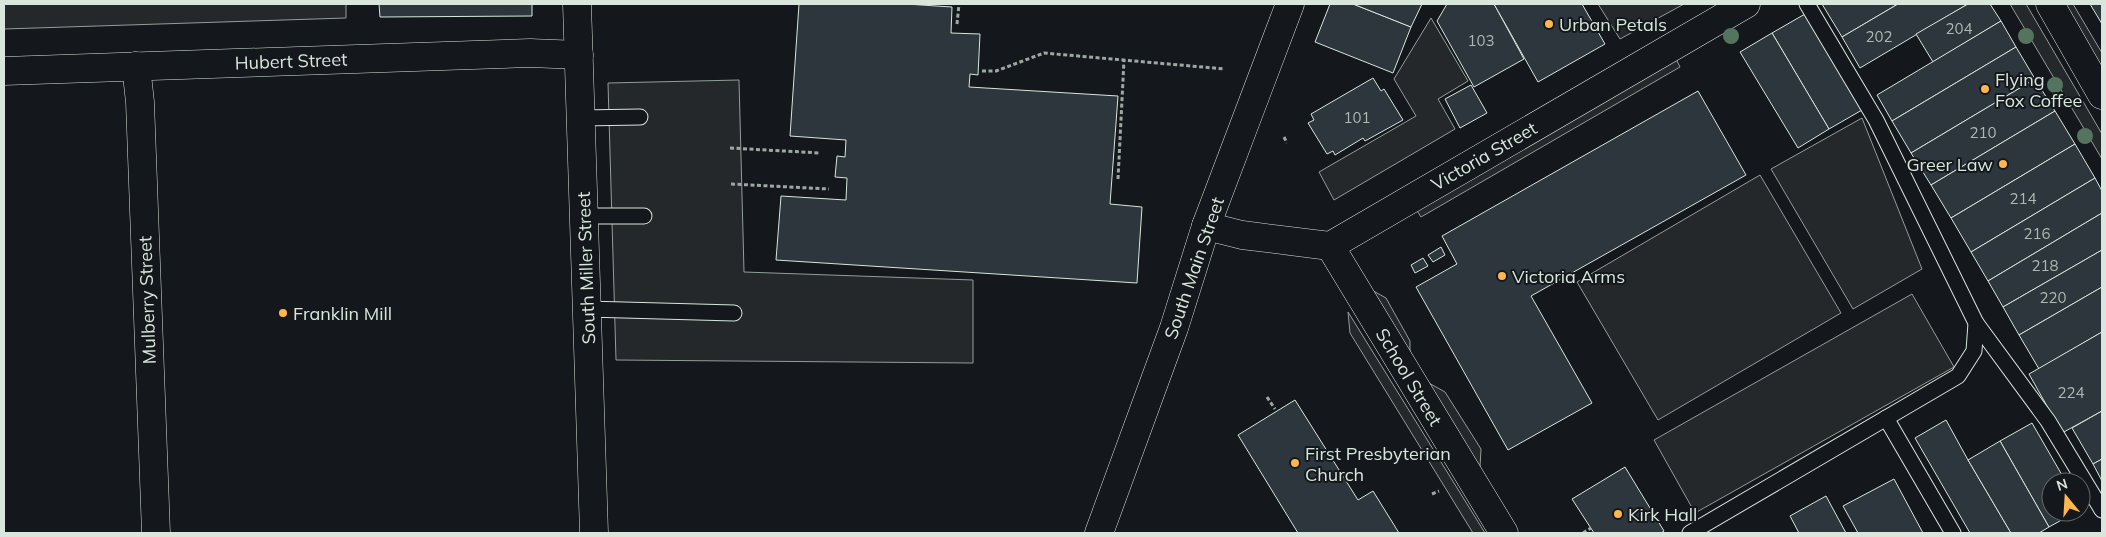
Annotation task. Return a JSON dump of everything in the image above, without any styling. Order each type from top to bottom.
[{"type":"street","name":"South Miller Street","points":[[577,4],[594,533]]},
{"type":"street","name":"South Main Street","points":[[1099,533],[1174,328],[1206,226],[1290,4]]},
{"type":"street","name":"Victoria Street","points":[[1330,246],[1746,4]]},
{"type":"street","points":[[2050,4],[2102,95]]},
{"type":"street","name":"Hubert Street","points":[[4,71],[530,53],[579,55]]},
{"type":"street","name":"Mulberry Street","points":[[136,66],[140,102],[156,533]]},
{"type":"street","points":[[1206,226],[1242,235],[1330,246]]},
{"type":"street","name":"School Street","points":[[1330,246],[1504,533]]},
{"type":"lane","points":[[1807,4],[1876,120],[1976,323],[2048,421],[2102,510]]},
{"type":"lane","points":[[581,118],[640,117]]},
{"type":"lane","points":[[584,216],[644,216]]},
{"type":"lane","points":[[587,309],[734,313]]},
{"type":"lane","points":[[1690,533],[1958,376],[1974,351],[1976,323]]},
{"type":"lane","points":[[1886,418],[1953,533]]},
{"type":"path","points":[[958,24],[959,4]]},
{"type":"path","points":[[982,71],[996,71],[1044,53],[1225,69]]},
{"type":"path","points":[[1118,180],[1124,60]]},
{"type":"path","points":[[1284,137],[1288,143]]},
{"type":"path","points":[[730,148],[820,153]]},
{"type":"path","points":[[731,184],[829,189]]},
{"type":"path","points":[[1266,397],[1274,409]]},
{"type":"path","points":[[1409,455],[1415,451]]},
{"type":"path","points":[[1432,494],[1439,490]]},
{"type":"path","points":[[1583,533],[1591,528]]},
{"type":"shaded area","points":[[4,4],[346,4],[346,18],[4,29]]},
{"type":"shaded area","points":[[1598,4],[1684,4],[1620,39]]},
{"type":"shaded area","points":[[2010,4],[2026,4],[2102,134],[2102,159]]},
{"type":"shaded area","points":[[2063,4],[2073,4],[2102,53],[2102,70]]},
{"type":"shaded area","points":[[1431,18],[1468,81],[1438,99],[1455,129],[1334,200],[1319,172],[1416,116],[1394,79]]},
{"type":"shaded area","points":[[1676,59],[1680,67],[1421,217],[1416,209]]},
{"type":"shaded area","points":[[739,80],[744,272],[973,280],[973,363],[616,360],[608,83]]},
{"type":"shaded area","points":[[1862,118],[1922,269],[1853,309],[1771,169]]},
{"type":"shaded area","points":[[1760,175],[1841,313],[1658,420],[1577,282]]},
{"type":"shaded area","points":[[1368,288],[1386,298],[1410,341],[1410,358]]},
{"type":"shaded area","points":[[1912,294],[1954,367],[1695,513],[1654,440]]},
{"type":"shaded area","points":[[1348,312],[1485,533],[1473,533],[1350,333]]},
{"type":"shaded area","points":[[1427,382],[1445,392],[1481,449],[1480,467]]},
{"type":"building","points":[[379,4],[532,4],[532,16],[380,17]]},
{"type":"building","points":[[799,4],[906,4],[952,7],[951,33],[980,34],[978,75],[970,74],[969,87],[1118,96],[1110,204],[1142,207],[1137,283],[776,260],[781,196],[846,200],[847,178],[835,177],[837,156],[845,157],[846,140],[790,136]]},
{"type":"building","points":[[1330,4],[1353,4],[1411,27],[1393,73],[1315,42]]},
{"type":"building","points":[[1353,4],[1422,4],[1411,27]]},
{"type":"building","points":[[1447,4],[1494,4],[1524,59],[1474,87],[1437,21]]},
{"type":"building","name":"Urban Petals","points":[[1494,4],[1582,4],[1605,44],[1538,82]]},
{"type":"building","points":[[1822,4],[1898,4],[1842,37]]},
{"type":"building","points":[[1898,4],[1968,4],[1860,68],[1842,37]]},
{"type":"building","points":[[1968,4],[1990,4],[2001,21],[1933,62],[1916,34]]},
{"type":"building","points":[[2090,4],[2102,4],[2102,24]]},
{"type":"building","points":[[1805,14],[1862,110],[1829,129],[1772,33]]},
{"type":"building","points":[[2001,21],[2016,47],[1892,121],[1877,95]]},
{"type":"building","points":[[1772,33],[1829,129],[1798,148],[1740,52]]},
{"type":"building","points":[[2016,47],[2035,79],[1911,153],[1892,121]]},
{"type":"building","points":[[1373,78],[1381,91],[1384,89],[1403,120],[1365,141],[1363,138],[1335,155],[1333,151],[1327,154],[1308,123],[1314,120],[1311,114]]},
{"type":"building","points":[[2035,79],[2055,111],[1931,185],[1911,153]]},
{"type":"building","points":[[1471,85],[1487,113],[1460,128],[1445,99]]},
{"type":"building","name":"Victoria Arms","points":[[1698,91],[1746,175],[1531,296],[1592,403],[1508,450],[1416,287],[1457,264],[1442,236]]},
{"type":"building","name":"Greer Law","points":[[2055,111],[2075,144],[1951,218],[1931,185]]},
{"type":"building","points":[[2075,144],[2095,178],[1971,252],[1951,218]]},
{"type":"building","points":[[2095,178],[2102,191],[2102,213],[1988,281],[1971,252]]},
{"type":"building","points":[[2102,213],[2102,250],[2003,307],[1988,281]]},
{"type":"building","points":[[1441,247],[1445,255],[1433,262],[1428,255]]},
{"type":"building","points":[[2102,250],[2102,287],[2019,335],[2003,307]]},
{"type":"building","points":[[1423,258],[1428,266],[1415,273],[1411,265]]},
{"type":"building","points":[[2102,287],[2102,332],[2039,369],[2019,335]]},
{"type":"building","points":[[2102,332],[2102,411],[2062,433],[2029,374]]},
{"type":"building","name":"First Presbyterian Church","points":[[1295,400],[1358,500],[1373,491],[1399,533],[1298,533],[1238,435]]},
{"type":"building","points":[[2102,411],[2102,459],[2093,464],[2072,428]]},
{"type":"building","points":[[1946,420],[2011,533],[1970,533],[1915,438]]},
{"type":"building","points":[[2032,423],[2060,472],[2041,472],[2041,513],[2000,441]]},
{"type":"building","points":[[2000,441],[2041,513],[2041,522],[2046,522],[2049,527],[2039,533],[2011,533],[1968,460]]},
{"type":"building","points":[[2102,459],[2102,481],[2093,464]]},
{"type":"building","name":"Kirk Hall","points":[[1625,467],[1664,531],[1661,533],[1594,533],[1572,499]]},
{"type":"building","points":[[1894,479],[1923,533],[1858,533],[1843,506]]},
{"type":"building","points":[[1826,496],[1846,533],[1799,533],[1790,516]]},
{"type":"building","points":[[2046,522],[2058,522],[2049,527]]},
{"type":"place","name":"Urban Petals","points":[[1549,24]]},
{"type":"place","name":"Flying Fox Coffee","points":[[1985,89]]},
{"type":"place","name":"Greer Law","points":[[2003,164]]},
{"type":"place","name":"Victoria Arms","points":[[1502,276]]},
{"type":"place","name":"Franklin Mill","points":[[283,313]]},
{"type":"place","name":"First Presbyterian Church","points":[[1295,463]]},
{"type":"place","name":"Kirk Hall","points":[[1618,514]]}]
